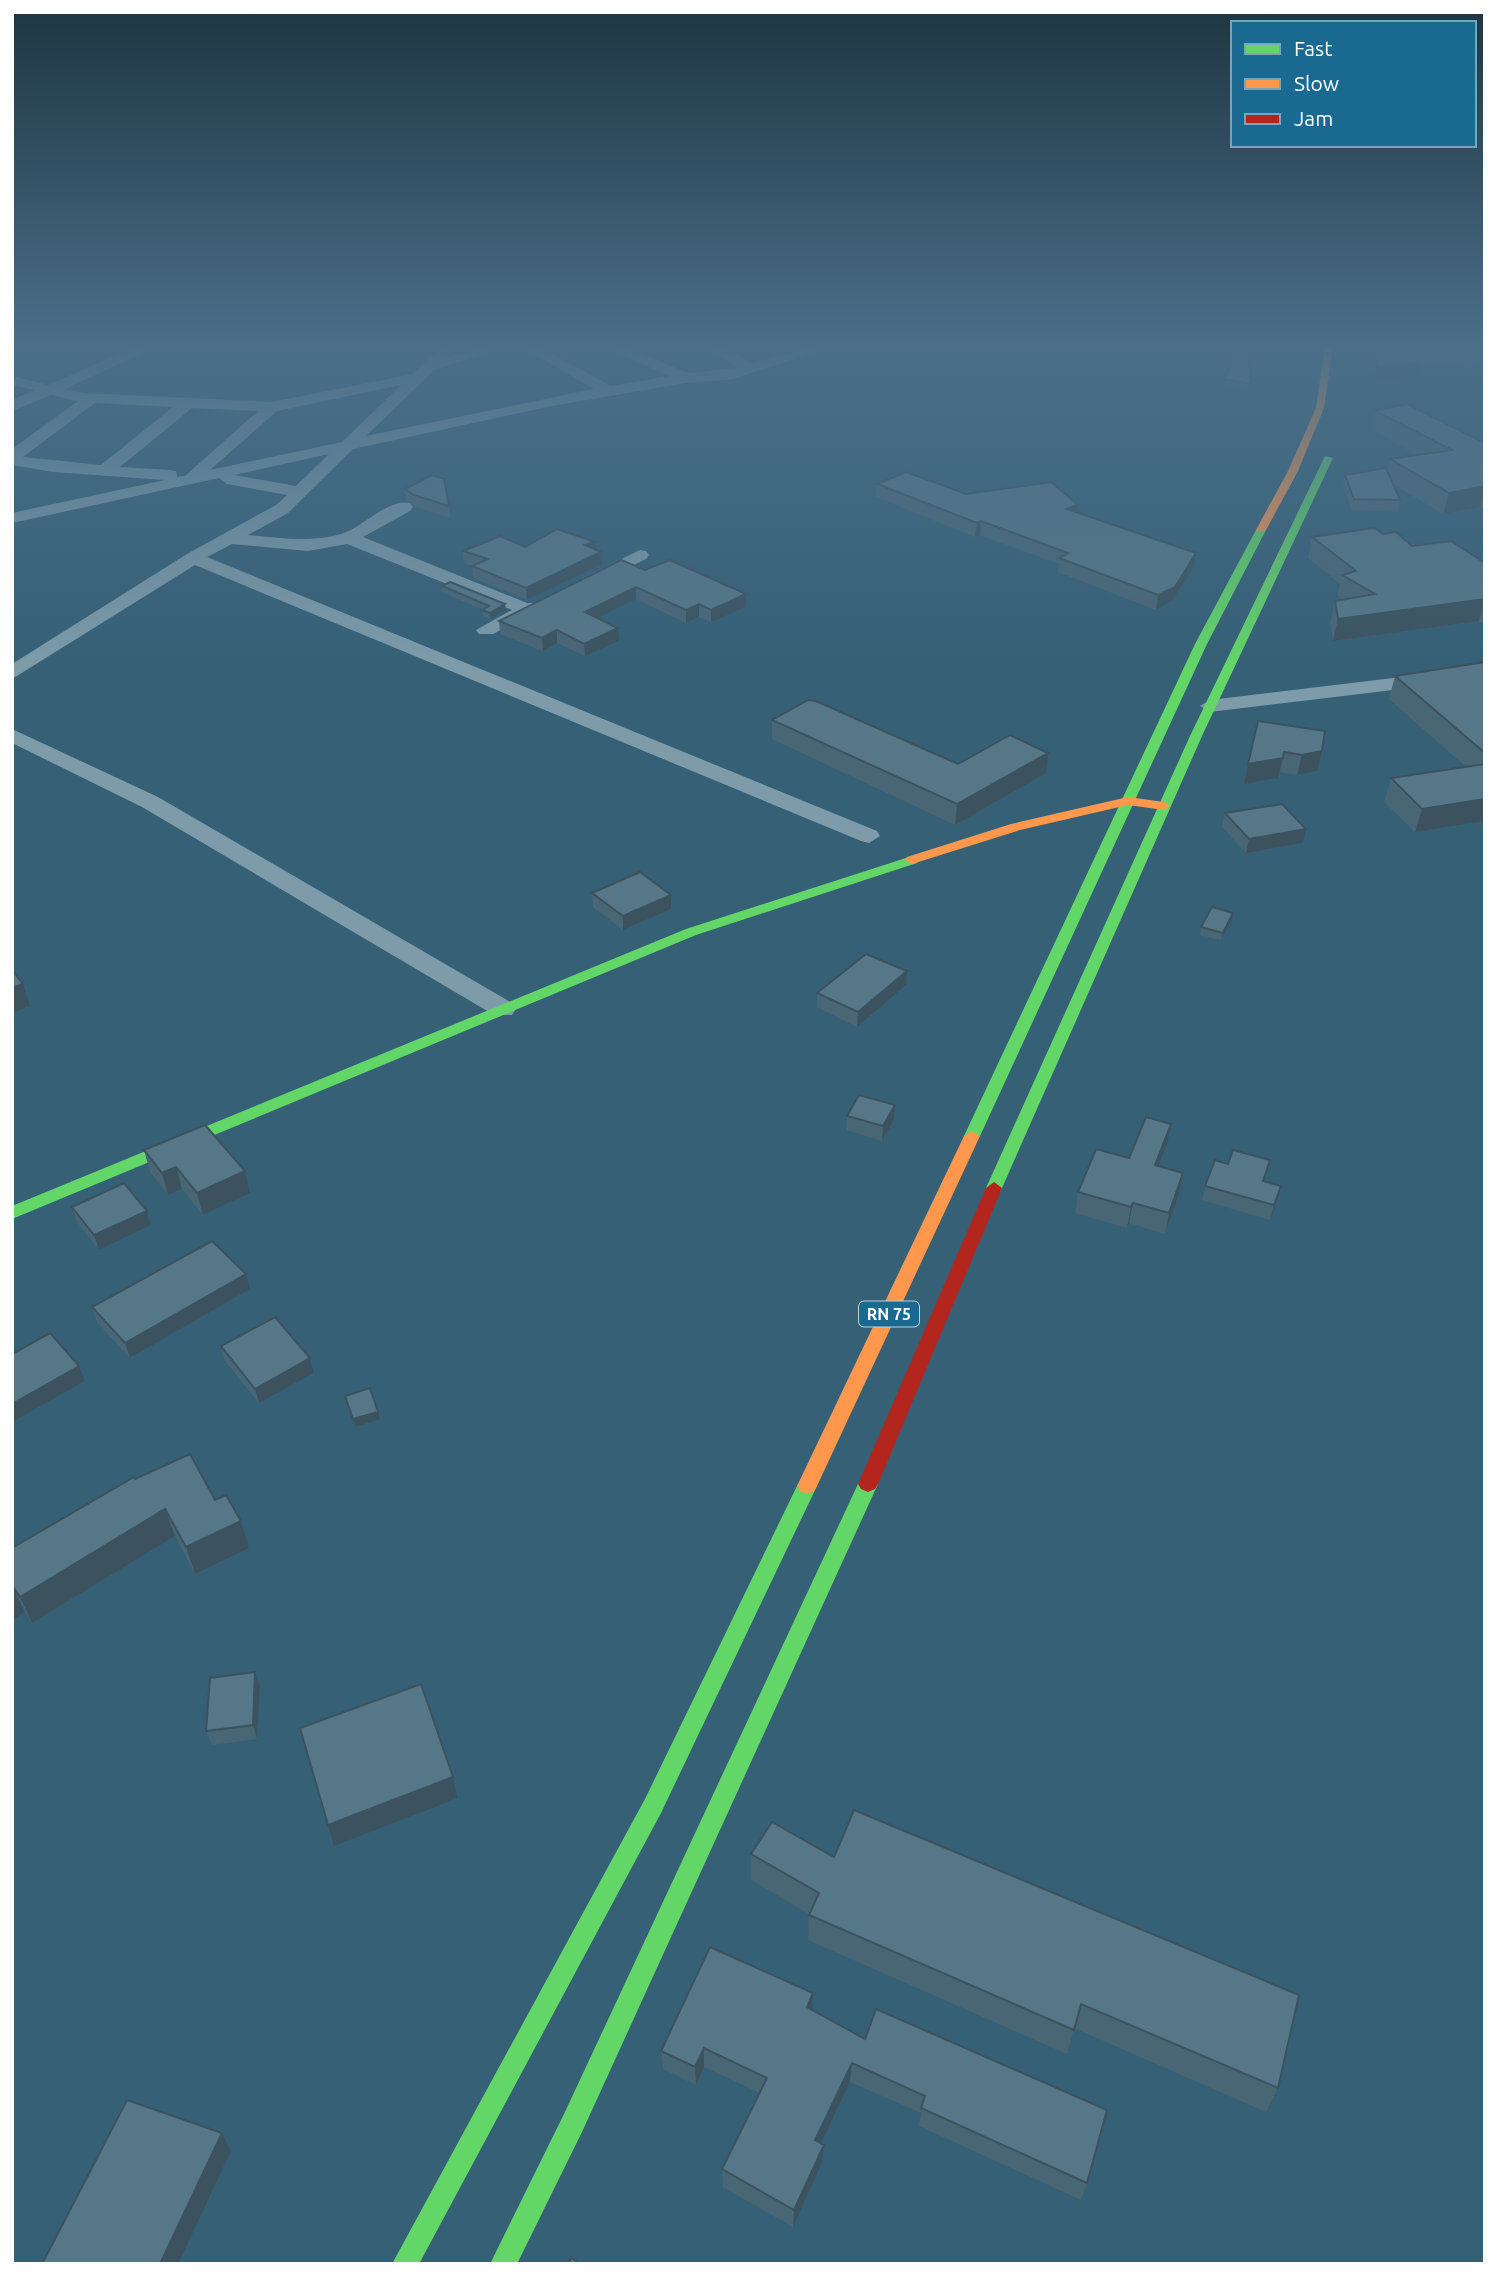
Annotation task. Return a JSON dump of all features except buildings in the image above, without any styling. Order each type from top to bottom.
[{"type":"main road","name":"RN 75","points":[[405,2264],[653,1806],[850,1398],[1201,644],[1301,452]]},
{"type":"main road","name":"RN 75","points":[[502,2264],[573,2123],[839,1553],[991,1194],[1164,806],[1329,452]]},
{"type":"main road","points":[[12,1213],[691,932],[1016,827],[1128,802],[1164,806]]},
{"type":"street","points":[[104,471],[127,452]]},
{"type":"street","points":[[198,477],[224,452]]},
{"type":"street","points":[[12,518],[310,452]]},
{"type":"street","points":[[12,673],[193,558],[269,517],[342,452]]},
{"type":"street","points":[[12,458],[104,471],[269,484],[297,492]]},
{"type":"street","points":[[234,539],[308,546],[349,538],[404,507]]},
{"type":"street","points":[[349,538],[528,610]]},
{"type":"street","points":[[578,585],[639,555]]},
{"type":"street","points":[[193,558],[869,836]]},
{"type":"street","points":[[486,630],[553,597]]},
{"type":"street","points":[[1210,706],[1485,673]]},
{"type":"street","points":[[12,735],[150,802],[503,1009]]},
{"type":"traffic: fast","points":[[994,1188],[1196,736],[1328,458]]},
{"type":"traffic: fast","points":[[972,1136],[1201,644],[1261,530]]},
{"type":"traffic: fast","points":[[12,1213],[691,932],[912,860]]},
{"type":"traffic: fast","points":[[503,2264],[573,2123],[868,1484]]},
{"type":"traffic: fast","points":[[405,2264],[653,1806],[807,1486]]},
{"type":"traffic: slow","points":[[1261,530],[1301,452]]},
{"type":"traffic: slow","points":[[912,860],[1016,827],[1128,801],[1164,806]]},
{"type":"traffic: slow","points":[[807,1486],[972,1136]]},
{"type":"traffic: jam","points":[[868,1484],[994,1188]]}]
